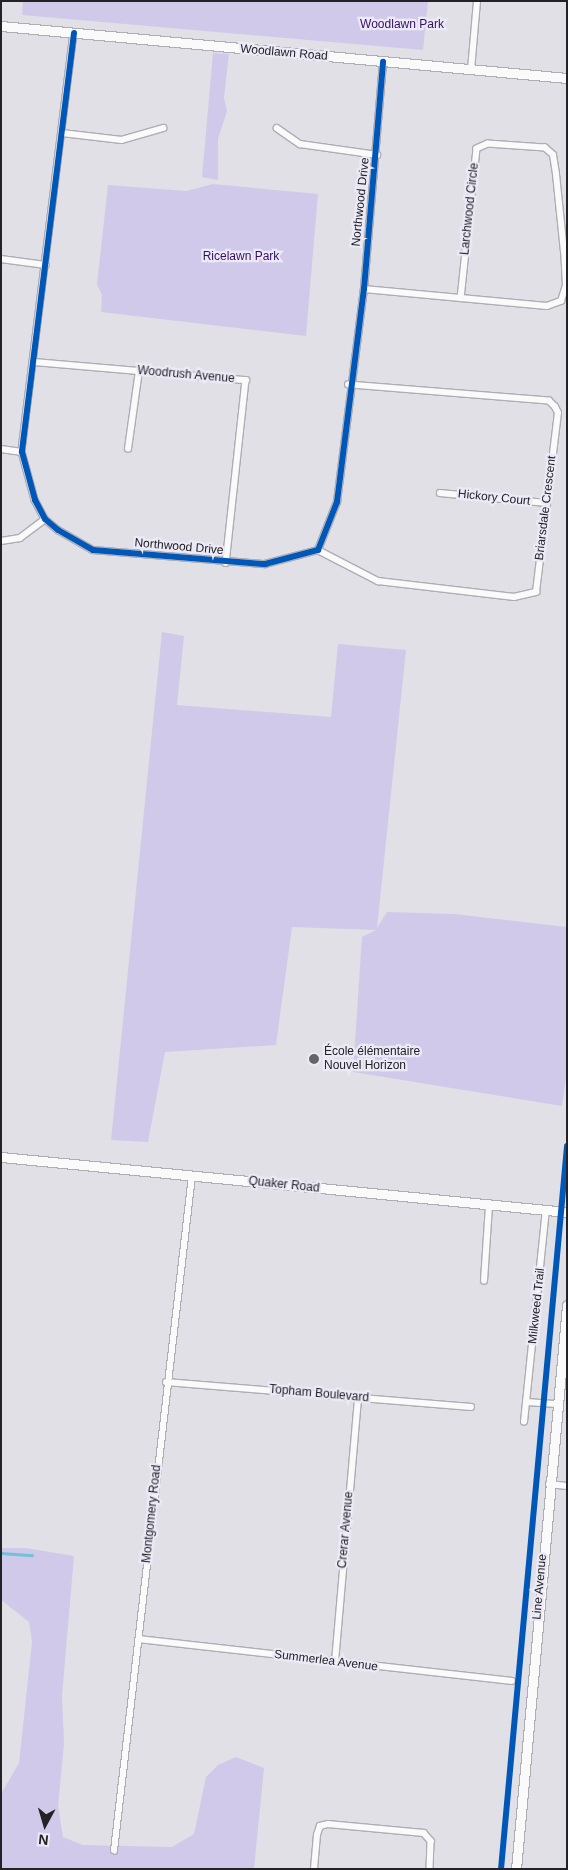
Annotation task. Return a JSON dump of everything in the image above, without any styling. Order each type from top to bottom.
[{"type":"street","points":[[471,70],[477,1]]},
{"type":"street","name":"Woodlawn Road","points":[[1,26],[567,78]]},
{"type":"street","name":"Northwood Drive","points":[[74,33],[22,452],[35,500],[45,519],[58,530],[93,550],[226,563],[264,564],[318,550],[337,502],[349,385],[364,289],[377,154],[383,62]]},
{"type":"street","points":[[62,132],[122,140],[163,128]]},
{"type":"street","points":[[276,128],[300,144],[377,154]]},
{"type":"street","name":"Larchwood Circle","points":[[364,289],[547,306],[556,304],[564,295],[564,252],[553,155],[545,148],[488,144],[477,149],[461,298]]},
{"type":"street","points":[[1,259],[46,265]]},
{"type":"street","name":"Woodrush Avenue","points":[[34,362],[246,380],[226,563]]},
{"type":"street","points":[[128,449],[139,371]]},
{"type":"street","name":"Briarsdale Crescent","points":[[318,550],[378,581],[514,597],[536,592],[558,413],[549,402],[349,385]]},
{"type":"street","points":[[1,449],[22,452]]},
{"type":"street","name":"Hickory Court","points":[[440,493],[547,503]]},
{"type":"street","points":[[1,541],[20,538],[45,519]]},
{"type":"street","name":"Quaker Road","points":[[1,1157],[567,1212]]},
{"type":"street","name":"Montgomery Road","points":[[114,1851],[166,1382],[192,1176]]},
{"type":"street","points":[[484,1280],[489,1205]]},
{"type":"street","name":"Milkweed Trail","points":[[524,1422],[546,1210]]},
{"type":"street","name":"Line Avenue","points":[[516,1869],[549,1484],[567,1305]]},
{"type":"street","name":"Topham Boulevard","points":[[166,1382],[471,1407]]},
{"type":"street","name":"Crerar Avenue","points":[[335,1662],[358,1398]]},
{"type":"street","points":[[527,1402],[557,1404]]},
{"type":"street","points":[[549,1484],[567,1486]]},
{"type":"street","name":"Summerlea Avenue","points":[[139,1639],[512,1681]]},
{"type":"street","points":[[314,1869],[317,1835],[320,1826],[328,1824],[424,1833],[430,1841],[430,1869]]},
{"type":"green space","name":"Woodlawn Park","points":[[23,1],[428,1],[423,50],[22,15]]},
{"type":"green space","points":[[213,53],[229,54],[224,98],[227,111],[218,139],[218,180],[202,177]]},
{"type":"green space","name":"Ricelawn Park","points":[[213,184],[318,194],[306,336],[101,312],[102,295],[97,284],[108,185],[186,191]]},
{"type":"green space","points":[[162,632],[184,636],[177,705],[331,717],[338,644],[406,650],[377,928],[387,912],[454,914],[567,927],[567,1071],[562,1106],[353,1072],[362,937],[376,930],[292,927],[276,1045],[165,1052],[148,1142],[111,1140]]},
{"type":"green space","points":[[1,1548],[26,1548],[74,1556],[62,1696],[64,1744],[58,1806],[63,1837],[83,1845],[172,1847],[194,1834],[206,1777],[218,1765],[236,1757],[264,1768],[254,1869],[1,1869],[1,1794],[19,1763],[32,1642],[29,1622],[1,1600]]},
{"type":"waterway","points":[[1,1553],[32,1555]]},
{"type":"cycle path","points":[[74,33],[22,452],[35,500],[45,519],[58,530],[93,550],[265,564],[318,550],[337,502],[364,289],[383,62]]},
{"type":"cycle path","points":[[501,1869],[567,1146]]},
{"type":"place","name":"École élémentaire Nouvel Horizon","points":[[314,1059]]}]
